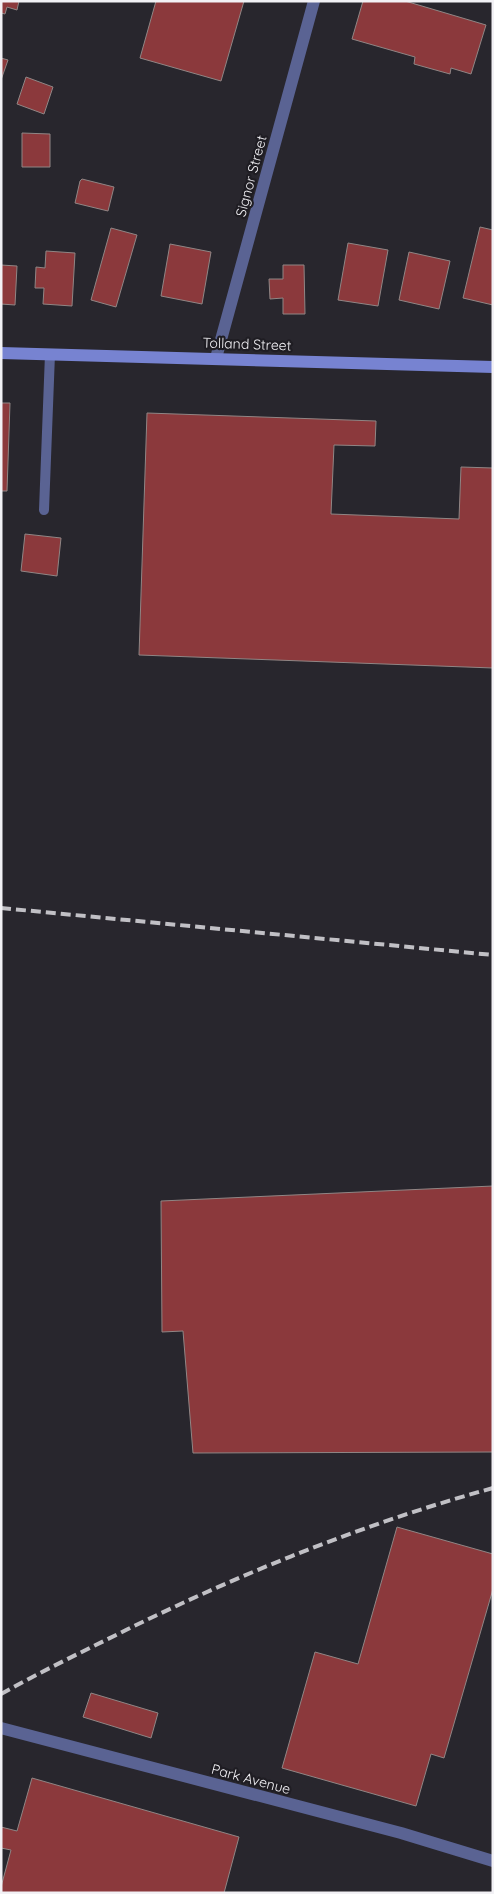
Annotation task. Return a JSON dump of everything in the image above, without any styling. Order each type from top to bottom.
[{"type":"main road","name":"Tolland Street","points":[[1,353],[493,367]]},
{"type":"street","name":"Signor Street","points":[[216,358],[314,1]]},
{"type":"street","name":"Park Avenue","points":[[1,1728],[493,1860]]},
{"type":"lane","points":[[44,510],[50,354]]},
{"type":"building","points":[[1,1],[19,1],[17,10],[7,7],[5,14],[1,13]]},
{"type":"building","points":[[156,1],[244,1],[221,81],[140,58]]},
{"type":"building","points":[[363,1],[405,1],[486,25],[471,74],[451,68],[450,74],[414,64],[415,57],[352,39]]},
{"type":"building","points":[[1,58],[8,60],[1,80]]},
{"type":"building","points":[[26,77],[53,87],[44,114],[17,104]]},
{"type":"building","points":[[22,133],[50,134],[50,167],[22,167]]},
{"type":"building","points":[[82,179],[114,187],[108,211],[75,203]]},
{"type":"building","points":[[480,227],[493,230],[493,305],[463,298]]},
{"type":"building","points":[[111,228],[137,235],[116,307],[91,300]]},
{"type":"building","points":[[348,243],[388,250],[378,306],[338,300]]},
{"type":"building","points":[[170,244],[211,252],[202,304],[161,296]]},
{"type":"building","points":[[46,251],[75,253],[72,306],[43,304],[44,288],[35,288],[36,267],[45,268]]},
{"type":"building","points":[[409,252],[450,261],[439,309],[399,300]]},
{"type":"building","points":[[1,265],[17,266],[15,305],[1,304]]},
{"type":"building","points":[[283,265],[304,265],[305,314],[283,314],[283,298],[270,299],[269,279],[283,279]]},
{"type":"building","points":[[1,403],[10,403],[7,491],[1,491]]},
{"type":"building","points":[[147,413],[376,421],[375,446],[334,445],[331,514],[459,519],[461,467],[493,468],[493,668],[139,655]]},
{"type":"building","points":[[25,534],[61,538],[57,576],[21,571]]},
{"type":"building","points":[[493,1186],[493,1452],[193,1453],[183,1331],[162,1332],[161,1201]]},
{"type":"building","points":[[397,1527],[493,1554],[493,1589],[444,1758],[431,1754],[416,1806],[282,1768],[315,1652],[358,1664]]},
{"type":"building","points":[[91,1693],[158,1713],[151,1738],[83,1717]]},
{"type":"building","points":[[32,1778],[239,1837],[224,1893],[1,1893],[11,1850],[1,1848],[1,1827],[17,1831]]},
{"type":"railway","points":[[1,908],[493,955]]},
{"type":"railway","points":[[1,1694],[126,1630],[260,1569],[352,1533],[493,1488]]}]
